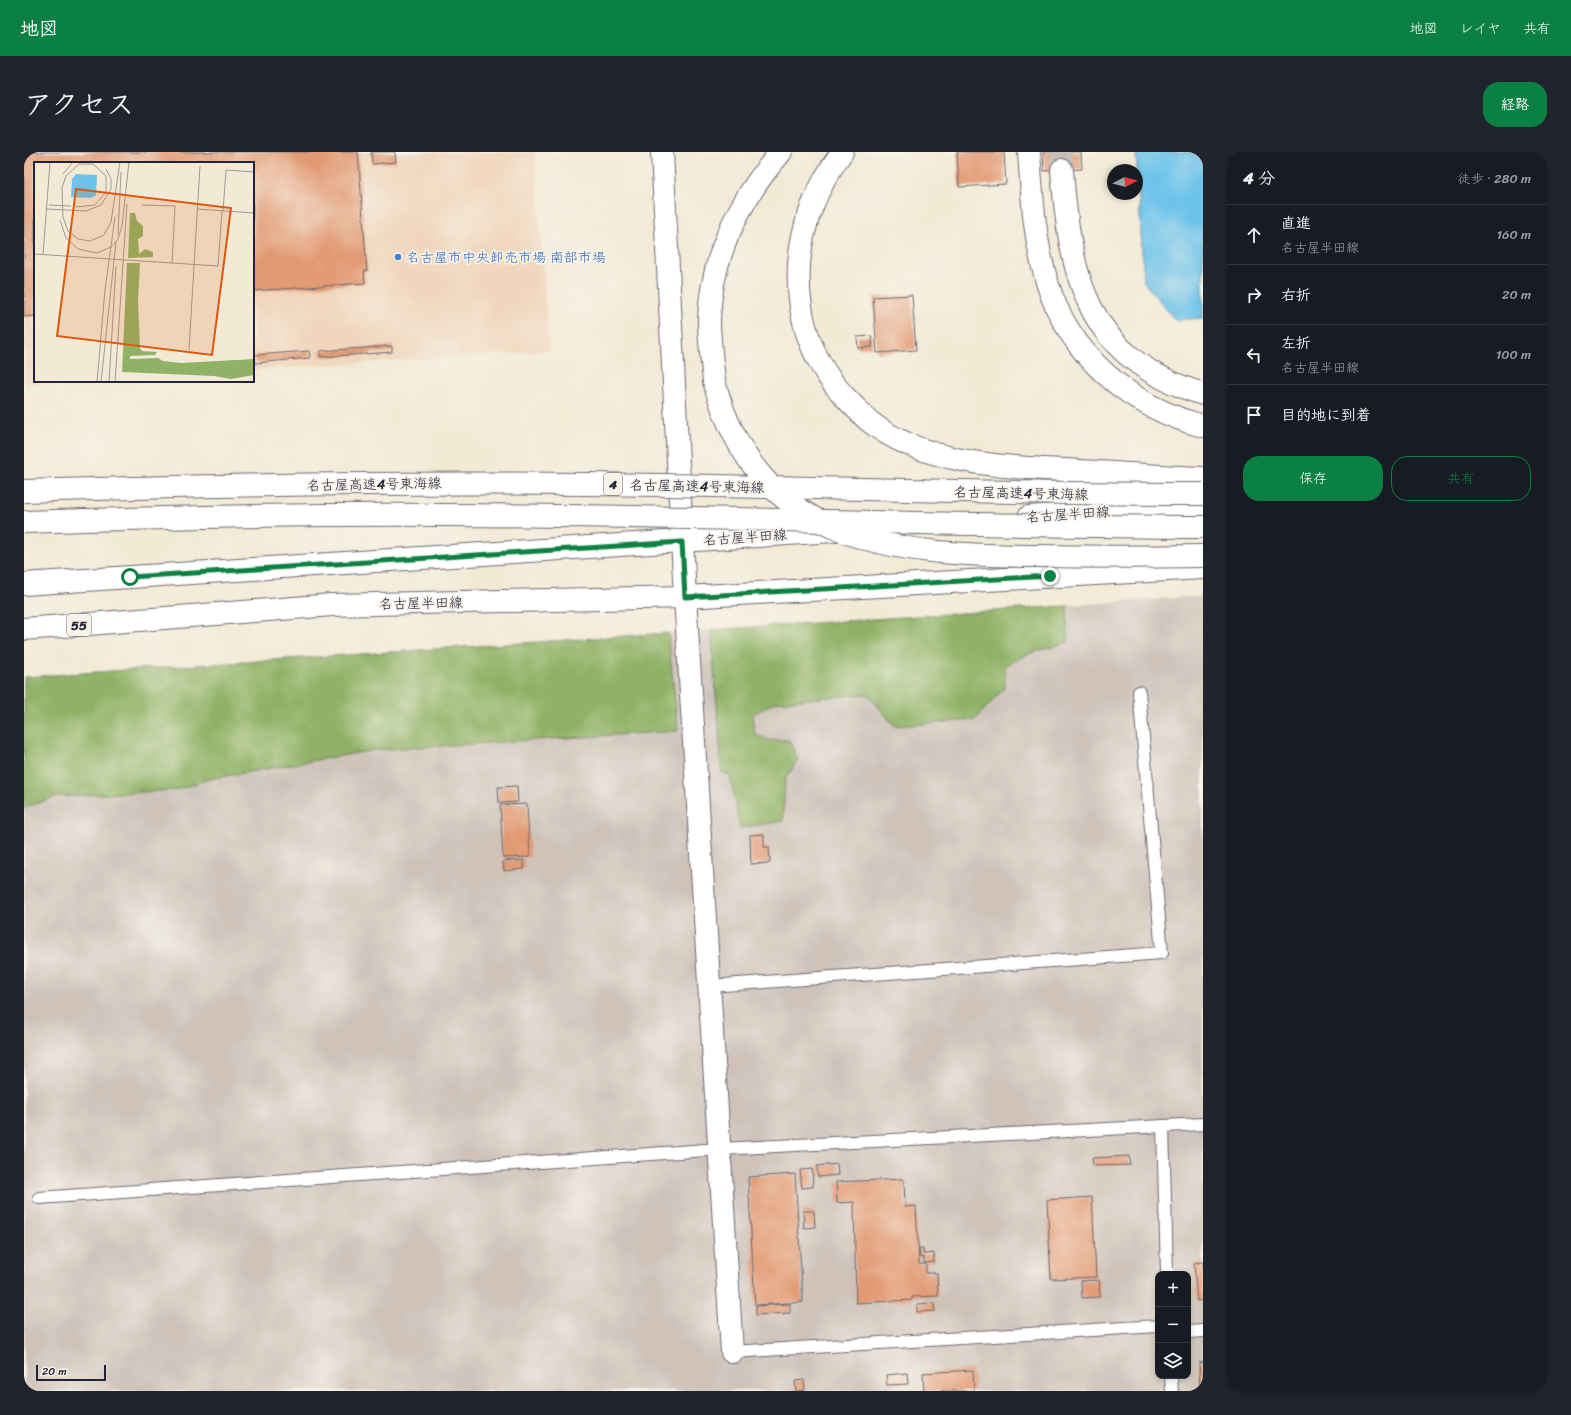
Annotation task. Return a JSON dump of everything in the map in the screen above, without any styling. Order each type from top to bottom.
[{"type":"main road","points":[[662,152],[685,597],[732,1352]]},
{"type":"main road","points":[[781,152],[763,172],[745,200],[730,230],[719,259],[712,289],[709,319],[714,381],[721,406],[741,448],[756,469],[776,490],[795,506],[815,519],[850,535],[883,544],[917,550],[1003,556],[1203,556]]},
{"type":"main road","points":[[842,152],[828,172],[816,194],[807,219],[801,244],[798,269],[799,294],[803,320],[810,344],[821,366],[834,386],[870,421],[892,435],[915,446],[972,462],[1055,469],[1203,478]]},
{"type":"main road","points":[[1029,152],[1035,228],[1047,282],[1057,307],[1082,349],[1099,369],[1139,401],[1163,413],[1203,426]]},
{"type":"main road","points":[[1062,170],[1067,223],[1077,274],[1088,303],[1108,335],[1142,366],[1170,382],[1203,394]]},
{"type":"main road","name":"名古屋高速4号東海線","points":[[24,491],[146,487],[432,483],[589,484],[1042,494],[1203,494]]},
{"type":"main road","name":"名古屋半田線","points":[[24,584],[682,542],[1203,504]]},
{"type":"main road","points":[[24,522],[280,515],[448,515],[1045,526],[1203,527]]},
{"type":"main road","name":"名古屋半田線","points":[[24,629],[332,606],[685,597],[1203,568]]},
{"type":"lane","points":[[710,986],[1162,953],[1139,692]]},
{"type":"lane","points":[[39,1198],[720,1149],[1203,1124]]},
{"type":"lane","points":[[1163,1126],[1167,1271]]},
{"type":"lane","points":[[732,1352],[1155,1326]]},
{"type":"lane","points":[[1191,1332],[1203,1331]]},
{"type":"lane","points":[[1171,1379],[1172,1391]]},
{"type":"shaded area","name":"名古屋市中央卸売市場 南部市場","points":[[24,152],[535,152],[549,351],[254,370],[254,162],[34,162],[34,382],[73,382],[24,385]]},
{"type":"shaded area","points":[[1203,596],[1203,1391],[24,1391],[24,677]]},
{"type":"green space","points":[[1067,606],[1068,642],[1028,654],[1005,666],[1005,687],[975,720],[895,726],[867,694],[775,702],[752,715],[755,735],[770,740],[789,740],[798,759],[785,780],[783,821],[740,828],[730,775],[722,773],[711,630]]},
{"type":"green space","points":[[668,633],[678,731],[374,750],[209,779],[176,790],[54,797],[24,808],[24,677]]},
{"type":"water","points":[[1136,152],[1203,152],[1203,318],[1175,320],[1144,282],[1139,200],[1143,200],[1143,164],[1137,164]]},
{"type":"building","points":[[24,152],[358,152],[367,271],[364,271],[365,283],[254,291],[254,162],[34,162],[34,316],[24,317]]},
{"type":"building","points":[[371,152],[395,152],[396,162],[372,164]]},
{"type":"building","points":[[957,152],[1004,152],[1006,184],[959,187]]},
{"type":"building","points":[[1043,152],[1081,152],[1082,169],[1044,171]]},
{"type":"building","points":[[912,295],[916,350],[877,353],[873,297]]},
{"type":"building","points":[[872,336],[872,347],[858,348],[857,337]]},
{"type":"building","points":[[392,346],[392,352],[321,357],[320,351]]},
{"type":"building","points":[[309,351],[310,358],[255,363],[255,355]]},
{"type":"building","points":[[517,786],[518,802],[499,803],[498,787]]},
{"type":"building","points":[[527,804],[530,857],[503,858],[500,805]]},
{"type":"building","points":[[764,834],[764,847],[769,847],[770,863],[751,864],[750,835]]},
{"type":"building","points":[[524,860],[524,869],[504,871],[503,861]]},
{"type":"building","points":[[1129,1156],[1130,1165],[1093,1166],[1092,1158]]},
{"type":"building","points":[[837,1164],[838,1175],[818,1177],[817,1166]]},
{"type":"building","points":[[812,1169],[813,1187],[802,1188],[800,1170]]},
{"type":"building","points":[[795,1174],[803,1302],[755,1305],[748,1177]]},
{"type":"building","points":[[904,1179],[905,1207],[916,1206],[919,1264],[926,1264],[926,1273],[937,1273],[938,1296],[912,1297],[912,1300],[856,1303],[854,1202],[837,1203],[836,1182]]},
{"type":"building","points":[[1092,1197],[1096,1277],[1051,1279],[1047,1200]]},
{"type":"building","points":[[803,1211],[814,1211],[815,1227],[804,1228]]},
{"type":"building","points":[[919,1248],[923,1248],[923,1254],[934,1253],[934,1262],[924,1263],[924,1257],[920,1258]]},
{"type":"building","points":[[1203,1262],[1203,1300],[1197,1301],[1194,1263]]},
{"type":"building","points":[[1099,1280],[1100,1297],[1082,1298],[1081,1281]]},
{"type":"building","points":[[934,1303],[935,1311],[917,1312],[917,1304]]},
{"type":"building","points":[[790,1304],[790,1313],[756,1315],[756,1306]]},
{"type":"building","points":[[1203,1362],[1203,1391],[1200,1391],[1199,1363]]},
{"type":"building","points":[[973,1370],[974,1391],[924,1391],[923,1373]]},
{"type":"building","points":[[907,1373],[908,1384],[887,1385],[886,1375]]},
{"type":"building","points":[[804,1380],[805,1390],[796,1391],[795,1381]]},
{"type":"tunnel","points":[[1061,152],[1062,170]]},
{"type":"place","name":"名古屋市中央卸売市場 南部市場","points":[[398,257]]},
{"type":"route","points":[[130,577],[682,542],[685,597],[1050,576]]}]
